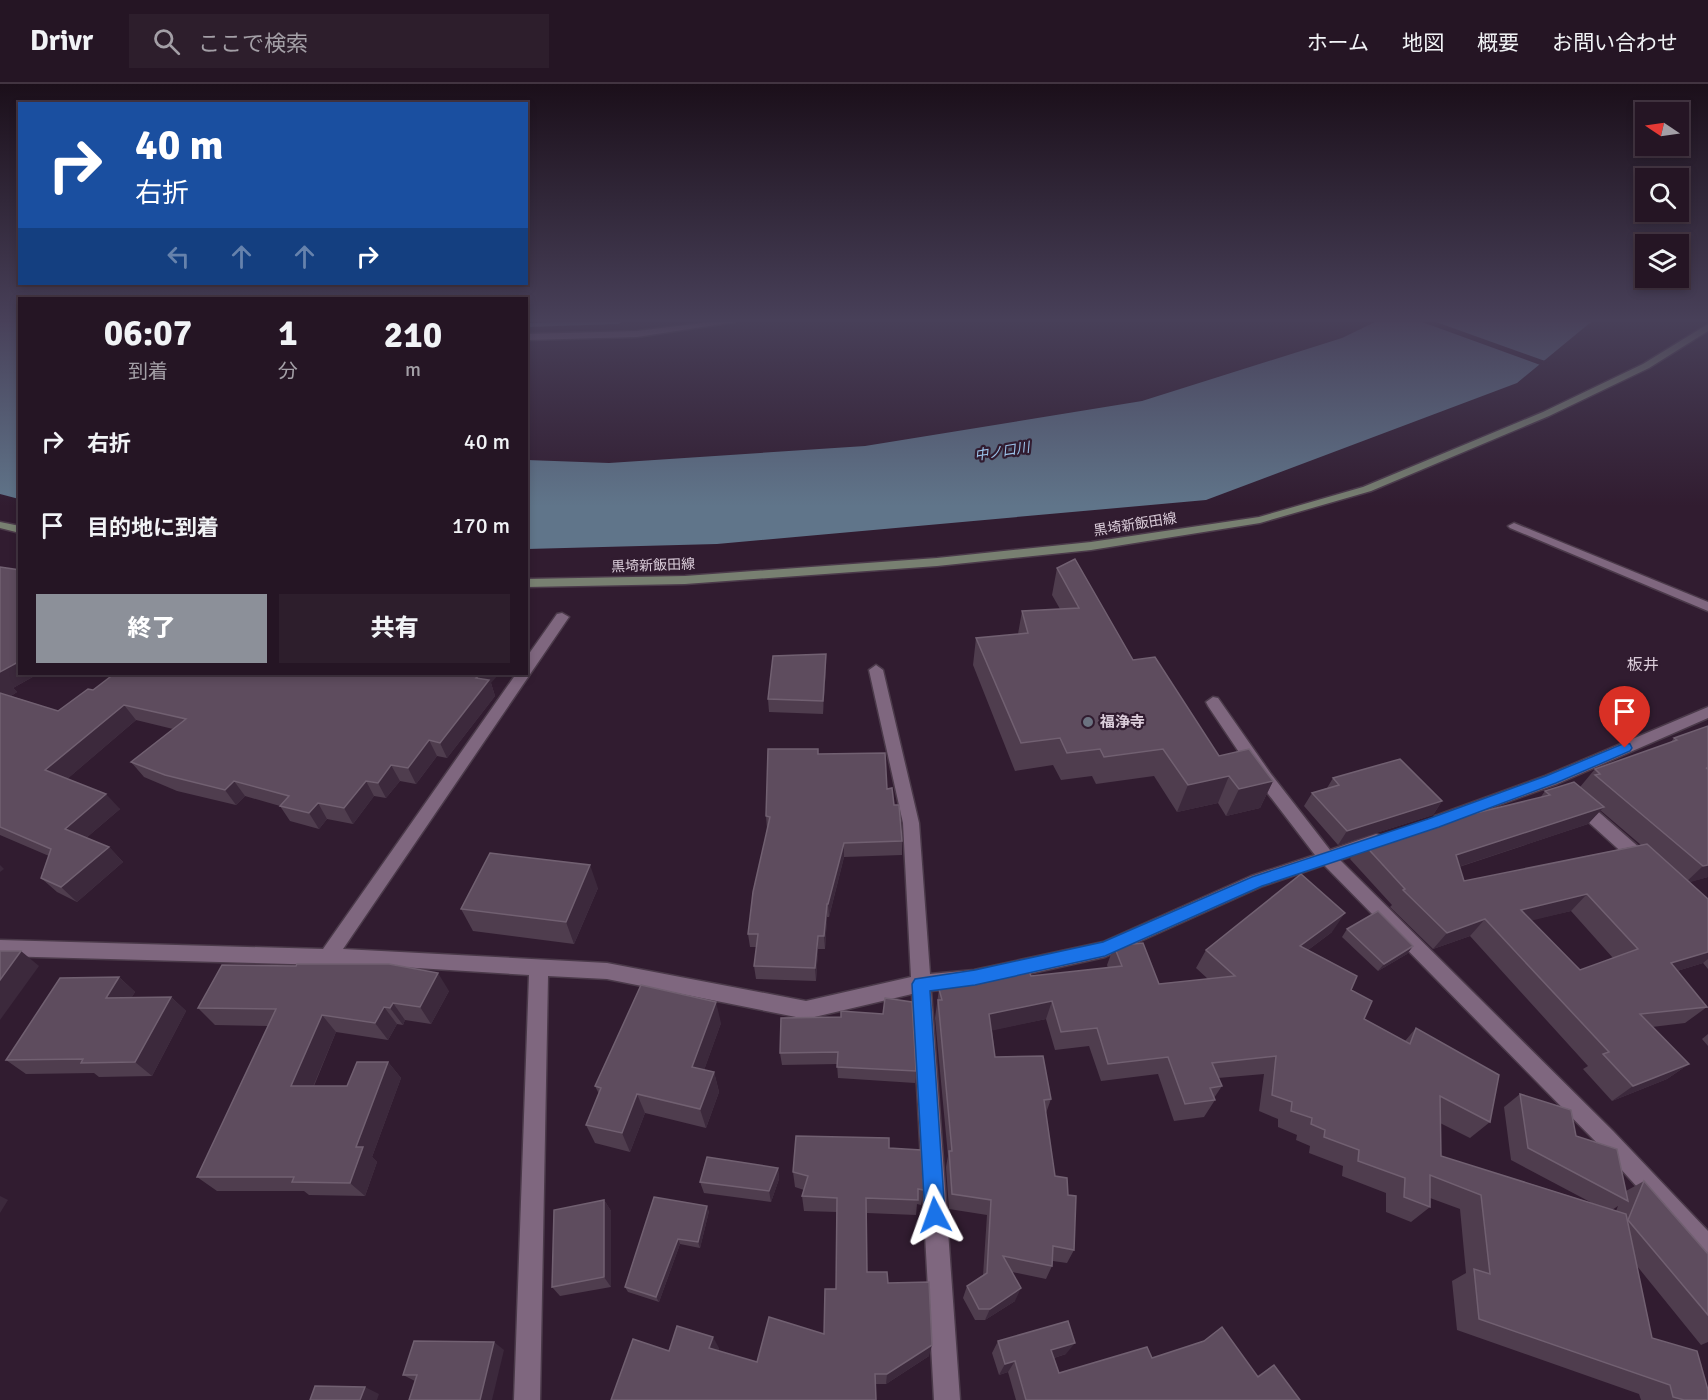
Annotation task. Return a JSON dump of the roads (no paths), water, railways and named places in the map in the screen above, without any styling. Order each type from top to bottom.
[{"type":"main road","name":"黒埼新飯田線","points":[[528,583],[685,580],[937,562],[1091,546],[1260,520],[1367,489],[1546,414],[1610,383]]},
{"type":"main road","points":[[0,525],[18,530]]},
{"type":"street","points":[[1514,526],[1708,607]]},
{"type":"street","points":[[528,666],[562,617]]},
{"type":"street","points":[[876,670],[911,823],[947,1400]]},
{"type":"street","points":[[327,958],[522,675]]},
{"type":"street","points":[[1213,702],[1265,778],[1326,857],[1606,1138],[1708,1248]]},
{"type":"street","points":[[1423,826],[1551,780],[1708,712]]},
{"type":"street","points":[[1551,780],[1656,872]]},
{"type":"street","points":[[0,948],[401,959],[607,971],[806,1011],[921,984],[975,978],[1105,949],[1257,882],[1390,837]]},
{"type":"street","points":[[527,1400],[539,967]]},
{"type":"water","points":[[0,383],[18,383],[18,499],[0,494]]},
{"type":"water","name":"中ノ口川","points":[[1198,383],[1516,383],[1206,500],[717,544],[528,549],[528,460],[609,463],[865,446],[1142,401]]},
{"type":"place","name":"福浄寺","points":[[1088,722]]},
{"type":"district","name":"板井","points":[[1643,664]]}]
